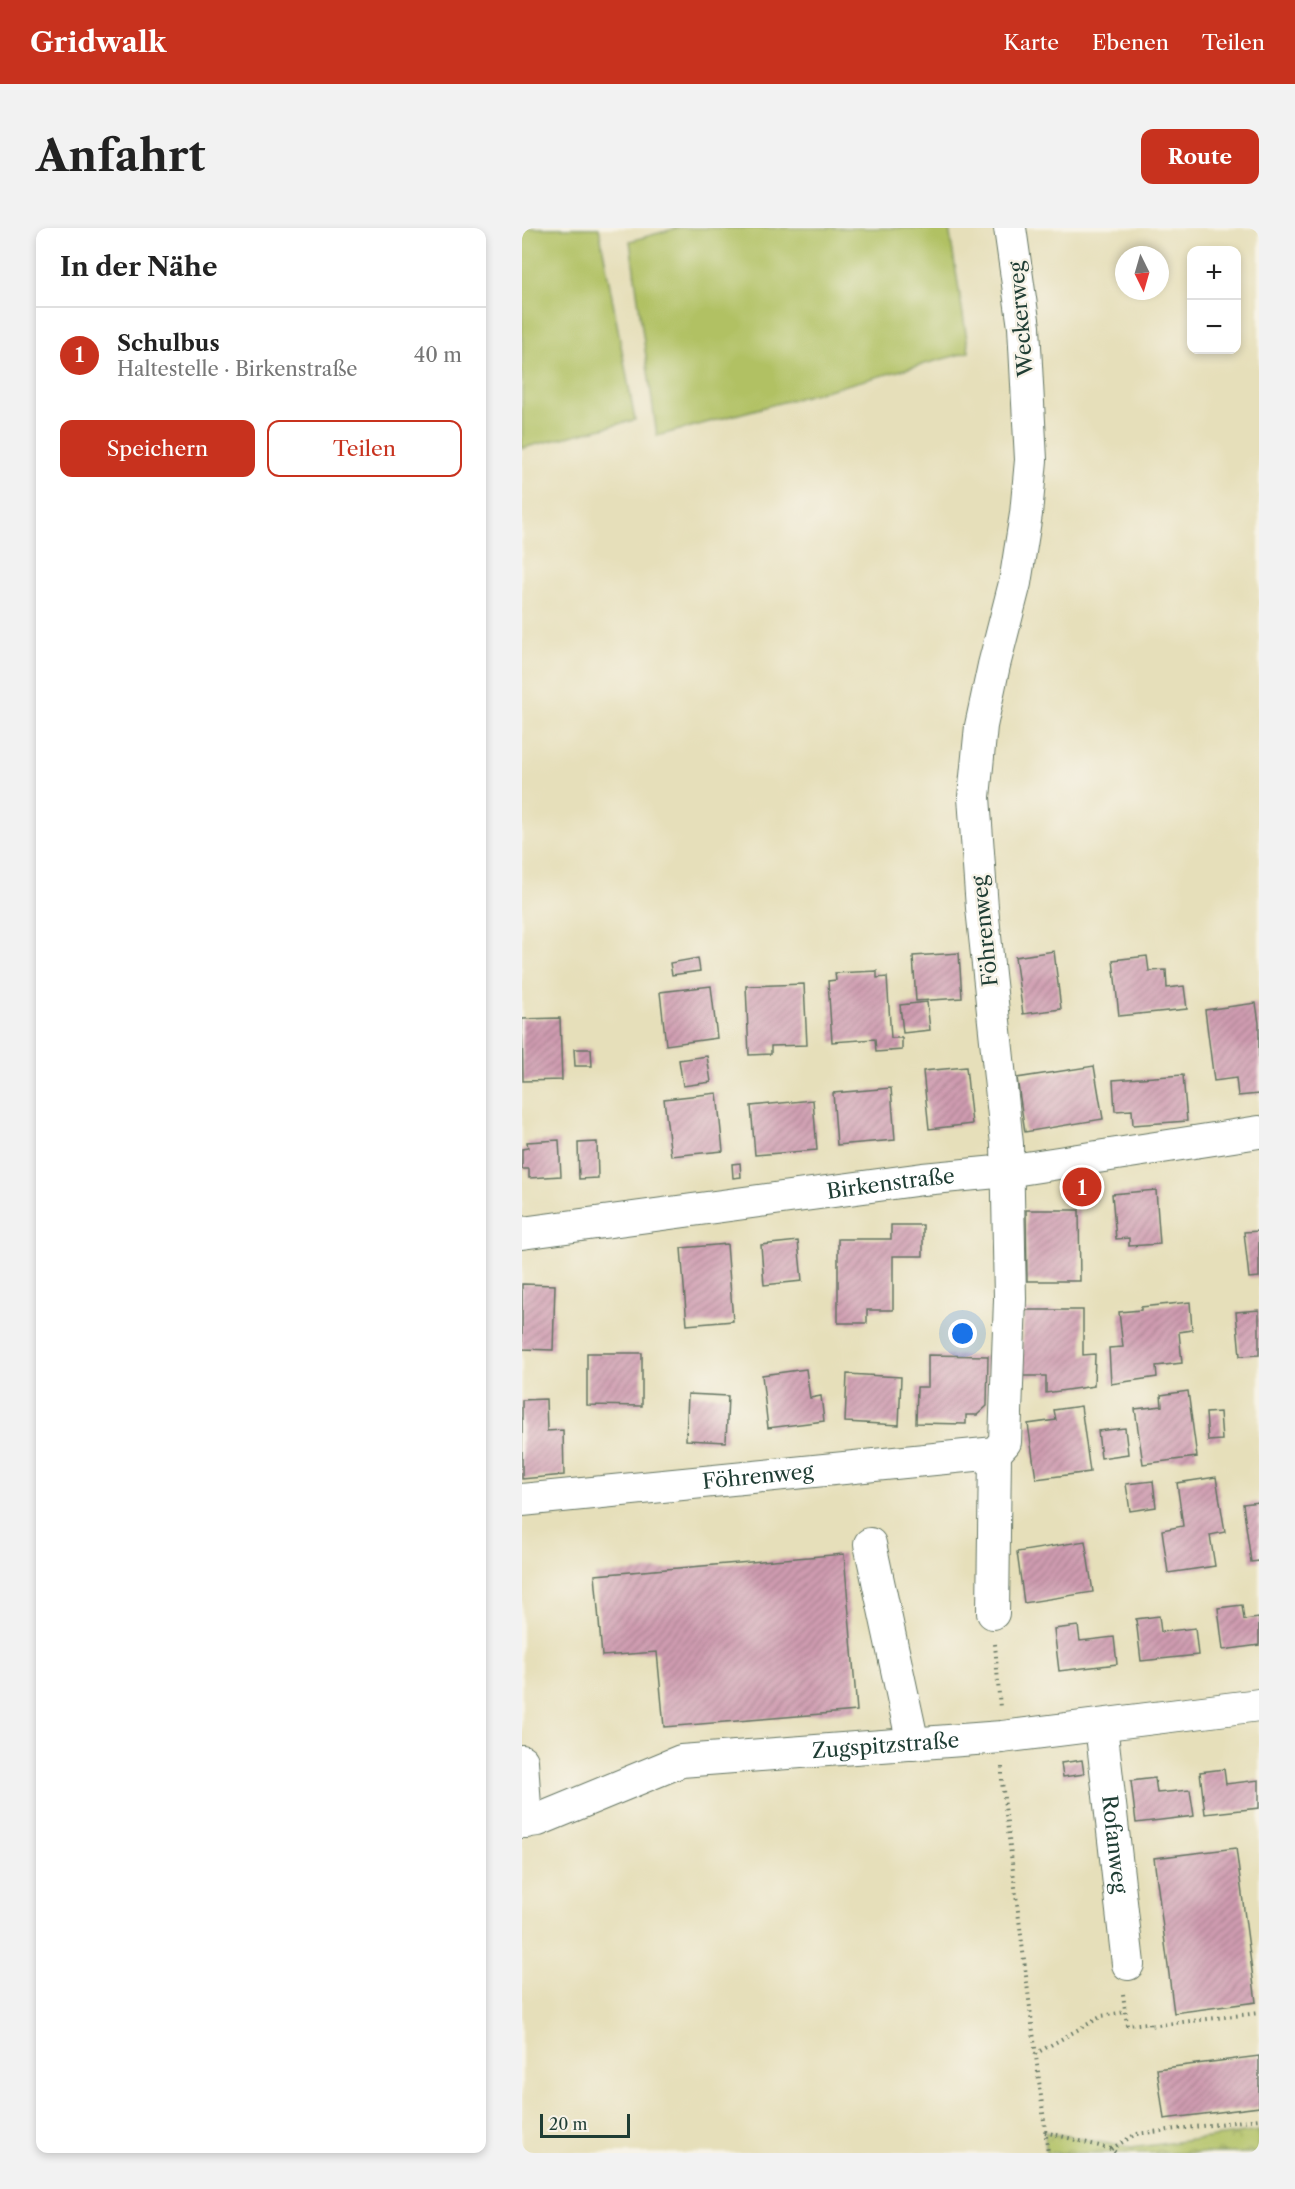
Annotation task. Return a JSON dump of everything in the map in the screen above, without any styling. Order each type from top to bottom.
[{"type":"street","name":"Weckerweg","points":[[1010,228],[1024,327],[1029,410]]},
{"type":"street","name":"Föhrenweg","points":[[522,1500],[994,1454],[1005,1442],[1010,1299],[1007,1144],[982,908],[974,797],[981,726],[1015,583],[1026,514],[1031,460],[1029,410]]},
{"type":"street","name":"Birkenstraße","points":[[522,1233],[923,1179],[1007,1171],[1259,1132]]},
{"type":"street","name":"Föhrenweg","points":[[993,1613],[994,1454]]},
{"type":"street","points":[[870,1544],[914,1744]]},
{"type":"street","name":"Zugspitzstraße","points":[[524,1822],[538,1820],[681,1761],[1002,1737],[1259,1706]]},
{"type":"street","name":"Rofanweg","points":[[1101,1725],[1128,1964]]},
{"type":"street","points":[[522,1761],[524,1822]]},
{"type":"path","points":[[993,1613],[1002,1737],[1002,1782],[1048,2153]]},
{"type":"path","points":[[1124,1998],[1127,2025],[1149,2023],[1149,2026],[1259,2013]]},
{"type":"path","points":[[1035,2054],[1102,2016],[1125,2012]]},
{"type":"path","points":[[1111,2149],[1136,2134],[1259,2119]]},
{"type":"path","points":[[1045,2132],[1111,2149],[1116,2153]]},
{"type":"green space","points":[[522,228],[599,228],[635,420],[522,448]]},
{"type":"green space","points":[[677,228],[949,228],[969,352],[657,436],[630,241]]},
{"type":"green space","points":[[1259,2131],[1259,2153],[1046,2153],[1045,2132],[1131,2148]]},
{"type":"building","points":[[1054,951],[1061,1009],[1023,1014],[1015,957]]},
{"type":"building","points":[[959,953],[962,998],[916,1001],[913,956]]},
{"type":"building","points":[[1147,956],[1149,971],[1166,970],[1167,988],[1184,986],[1187,1009],[1119,1016],[1113,960]]},
{"type":"building","points":[[698,958],[700,971],[672,975],[670,963]]},
{"type":"building","points":[[877,971],[877,978],[887,977],[891,1038],[902,1038],[902,1050],[876,1052],[875,1039],[832,1042],[828,981],[836,980],[835,973]]},
{"type":"building","points":[[804,984],[807,1045],[771,1046],[771,1054],[749,1055],[746,986]]},
{"type":"building","points":[[711,986],[717,1038],[666,1045],[660,992]]},
{"type":"building","points":[[927,1002],[930,1030],[903,1033],[900,1005]]},
{"type":"building","points":[[1256,1003],[1259,1023],[1259,1094],[1238,1096],[1236,1078],[1214,1081],[1205,1010]]},
{"type":"building","points":[[560,1018],[562,1080],[523,1081],[522,1019]]},
{"type":"building","points":[[574,1049],[591,1049],[592,1066],[575,1066]]},
{"type":"building","points":[[707,1056],[711,1082],[683,1086],[679,1060]]},
{"type":"building","points":[[1094,1066],[1103,1119],[1025,1132],[1017,1078]]},
{"type":"building","points":[[966,1067],[972,1124],[929,1129],[923,1071]]},
{"type":"building","points":[[1183,1075],[1187,1121],[1133,1125],[1132,1110],[1115,1111],[1113,1080]]},
{"type":"building","points":[[891,1088],[895,1140],[837,1145],[833,1093]]},
{"type":"building","points":[[717,1093],[723,1151],[671,1156],[664,1099]]},
{"type":"building","points":[[813,1100],[817,1150],[755,1155],[751,1106]]},
{"type":"building","points":[[559,1140],[561,1176],[529,1178],[529,1169],[522,1169],[522,1149],[528,1148],[527,1142]]},
{"type":"building","points":[[597,1142],[598,1178],[579,1179],[578,1143]]},
{"type":"building","points":[[740,1163],[741,1177],[733,1178],[732,1164]]},
{"type":"building","points":[[1156,1190],[1160,1244],[1129,1246],[1129,1238],[1116,1239],[1112,1194]]},
{"type":"building","points":[[1026,1210],[1079,1210],[1080,1281],[1027,1281]]},
{"type":"building","points":[[891,1225],[923,1225],[923,1256],[893,1256],[893,1310],[867,1310],[867,1323],[838,1323],[838,1239],[891,1239]]},
{"type":"building","points":[[1259,1231],[1259,1277],[1249,1278],[1244,1232]]},
{"type":"building","points":[[798,1241],[802,1281],[764,1285],[761,1245]]},
{"type":"building","points":[[727,1244],[733,1321],[687,1325],[681,1248]]},
{"type":"building","points":[[522,1284],[555,1285],[553,1350],[522,1349]]},
{"type":"building","points":[[1190,1302],[1192,1330],[1179,1332],[1182,1363],[1156,1366],[1157,1377],[1111,1384],[1109,1348],[1123,1347],[1119,1312],[1141,1310],[1141,1307]]},
{"type":"building","points":[[1024,1310],[1083,1310],[1083,1355],[1095,1354],[1094,1386],[1046,1393],[1046,1376],[1021,1376]]},
{"type":"building","points":[[1259,1310],[1259,1355],[1240,1356],[1236,1312]]},
{"type":"building","points":[[587,1353],[642,1353],[642,1406],[587,1405]]},
{"type":"building","points":[[928,1355],[988,1356],[987,1406],[977,1415],[966,1415],[966,1424],[916,1423],[917,1387],[928,1387]]},
{"type":"building","points":[[806,1369],[810,1398],[821,1396],[824,1421],[768,1428],[762,1375]]},
{"type":"building","points":[[847,1374],[901,1377],[899,1425],[845,1422]]},
{"type":"building","points":[[1188,1391],[1197,1457],[1143,1464],[1135,1409],[1162,1406],[1161,1395]]},
{"type":"building","points":[[688,1394],[728,1396],[726,1442],[686,1440]]},
{"type":"building","points":[[546,1399],[547,1431],[563,1430],[564,1475],[522,1479],[522,1400]]},
{"type":"building","points":[[1081,1406],[1090,1472],[1036,1479],[1028,1424],[1056,1420],[1054,1410]]},
{"type":"building","points":[[1220,1412],[1222,1440],[1208,1441],[1206,1413]]},
{"type":"building","points":[[1125,1428],[1128,1454],[1101,1458],[1098,1431]]},
{"type":"building","points":[[1216,1477],[1225,1532],[1210,1535],[1215,1566],[1168,1573],[1162,1530],[1183,1526],[1177,1483]]},
{"type":"building","points":[[1153,1481],[1156,1507],[1130,1511],[1126,1484]]},
{"type":"building","points":[[1259,1502],[1259,1561],[1251,1562],[1243,1504]]},
{"type":"building","points":[[1085,1541],[1093,1592],[1024,1603],[1017,1552]]},
{"type":"building","points":[[844,1554],[857,1711],[664,1727],[657,1652],[602,1656],[595,1575]]},
{"type":"building","points":[[1242,1605],[1244,1620],[1259,1618],[1259,1645],[1223,1650],[1218,1608]]},
{"type":"building","points":[[1159,1616],[1161,1632],[1195,1628],[1198,1655],[1141,1661],[1136,1619]]},
{"type":"building","points":[[1078,1626],[1080,1641],[1114,1637],[1117,1664],[1059,1671],[1054,1629]]},
{"type":"building","points":[[1082,1760],[1084,1774],[1063,1777],[1061,1763]]},
{"type":"building","points":[[1224,1769],[1226,1784],[1259,1780],[1259,1808],[1205,1814],[1200,1772]]},
{"type":"building","points":[[1155,1778],[1157,1793],[1190,1790],[1194,1816],[1136,1823],[1131,1781]]},
{"type":"building","points":[[1236,1848],[1256,2002],[1174,2013],[1154,1858]]},
{"type":"building","points":[[1259,2056],[1259,2107],[1164,2119],[1157,2069]]},
{"type":"place","name":"Schulbus","points":[[1082,1187]]}]
